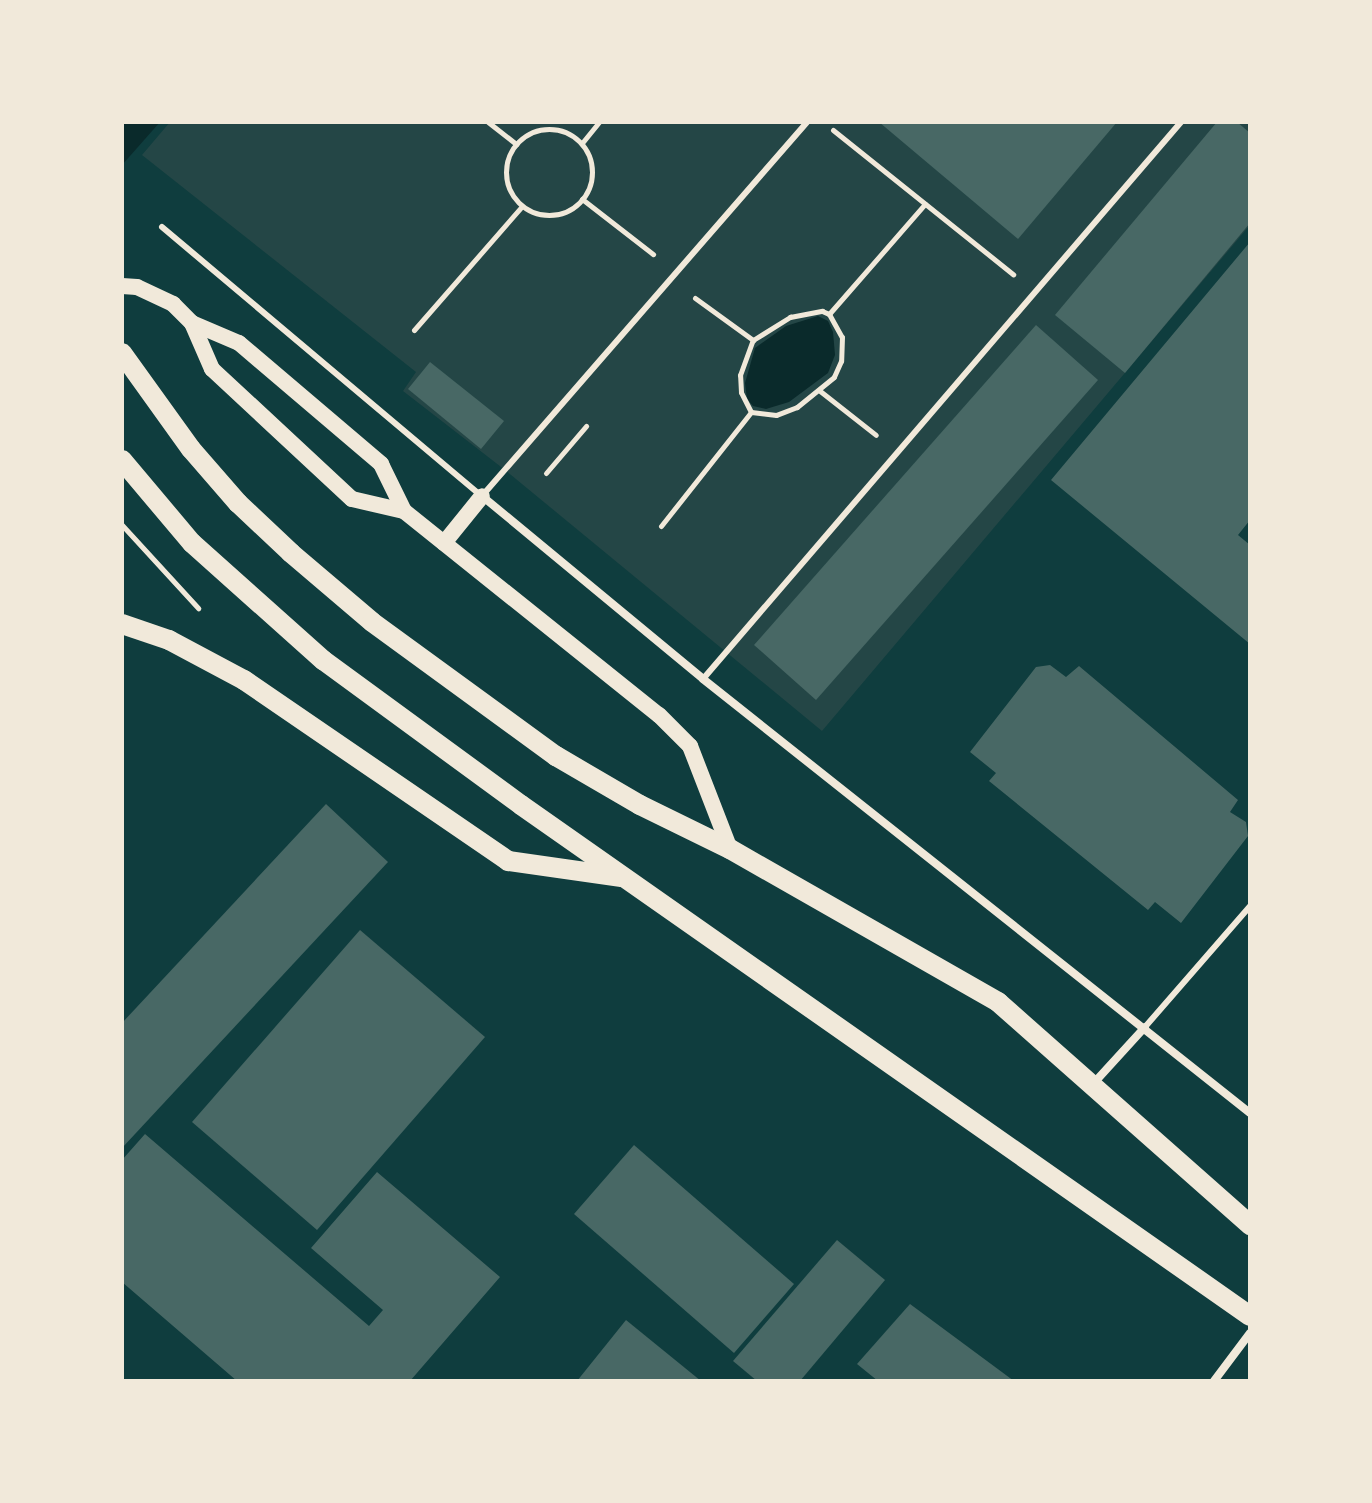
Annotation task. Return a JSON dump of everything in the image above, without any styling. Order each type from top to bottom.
[{"type":"main road","points":[[130,286],[173,304],[192,323],[212,369],[352,499],[404,511]]},
{"type":"main road","points":[[192,323],[239,343],[381,464],[404,511],[659,715],[690,746],[730,849]]},
{"type":"main road","points":[[122,353],[191,449],[238,503],[372,622],[556,756],[640,805],[730,849],[998,1002],[1250,1225]]},
{"type":"main road","points":[[122,460],[192,543],[323,660],[521,805],[1250,1316]]},
{"type":"main road","points":[[444,543],[482,496]]},
{"type":"main road","points":[[122,624],[169,640],[244,680],[508,861],[625,877]]},
{"type":"street","points":[[482,496],[703,679],[1250,1113]]},
{"type":"street","points":[[1092,1085],[1145,1027]]},
{"type":"street","points":[[1214,1381],[1250,1333]]},
{"type":"lane","points":[[162,227],[482,496],[807,122]]},
{"type":"lane","points":[[703,679],[1181,122]]},
{"type":"lane","points":[[1145,1027],[1250,906]]},
{"type":"path","points":[[488,122],[516,144]]},
{"type":"path","points":[[581,143],[599,122]]},
{"type":"path","points":[[823,122],[1035,292]]},
{"type":"path","points":[[555,128],[581,143],[592,169],[592,181],[582,199],[572,209],[549,215],[522,206],[510,192],[505,169],[516,144],[531,132],[555,128]]},
{"type":"path","points":[[582,199],[657,257]]},
{"type":"path","points":[[829,314],[925,204]]},
{"type":"path","points":[[414,330],[522,206]]},
{"type":"path","points":[[695,298],[753,340]]},
{"type":"path","points":[[813,311],[829,314],[842,337],[841,361],[834,377],[797,407],[776,415],[751,412],[741,392],[740,375],[753,340],[790,317],[813,311]]},
{"type":"path","points":[[820,391],[899,453]]},
{"type":"path","points":[[661,526],[751,412]]},
{"type":"path","points":[[122,525],[198,608]]},
{"type":"shaded area","points":[[122,122],[160,122],[122,165]]},
{"type":"shaded area","points":[[170,122],[1250,122],[1250,225],[822,731],[505,470],[403,391],[416,372],[142,155]]},
{"type":"shaded area","points":[[818,316],[828,321],[833,332],[835,355],[828,373],[789,402],[766,409],[753,406],[747,399],[745,383],[755,348],[786,326]]},
{"type":"building","points":[[879,122],[1117,122],[1018,239]]},
{"type":"building","points":[[1217,122],[1237,122],[1250,133],[1250,223],[1125,373],[1055,315]]},
{"type":"building","points":[[1250,242],[1250,520],[1238,535],[1250,545],[1250,644],[1051,480]]},
{"type":"building","points":[[1036,325],[1098,380],[816,700],[754,645]]},
{"type":"building","points":[[430,362],[504,421],[481,449],[408,389]]},
{"type":"building","points":[[1050,665],[1066,677],[1079,666],[1238,800],[1230,812],[1246,822],[1248,836],[1181,923],[1155,902],[1148,910],[989,781],[996,773],[970,752],[1036,667]]},
{"type":"building","points":[[326,804],[388,862],[122,1148],[122,1023]]},
{"type":"building","points":[[360,930],[485,1037],[317,1230],[192,1122]]},
{"type":"building","points":[[145,1134],[369,1326],[383,1310],[311,1248],[377,1172],[500,1277],[410,1381],[237,1381],[122,1282],[122,1160]]},
{"type":"building","points":[[634,1145],[794,1284],[734,1353],[574,1214]]},
{"type":"building","points":[[837,1240],[885,1280],[800,1381],[757,1381],[733,1361]]},
{"type":"building","points":[[910,1304],[1014,1381],[878,1381],[857,1364]]},
{"type":"building","points":[[626,1320],[701,1381],[577,1381]]}]
